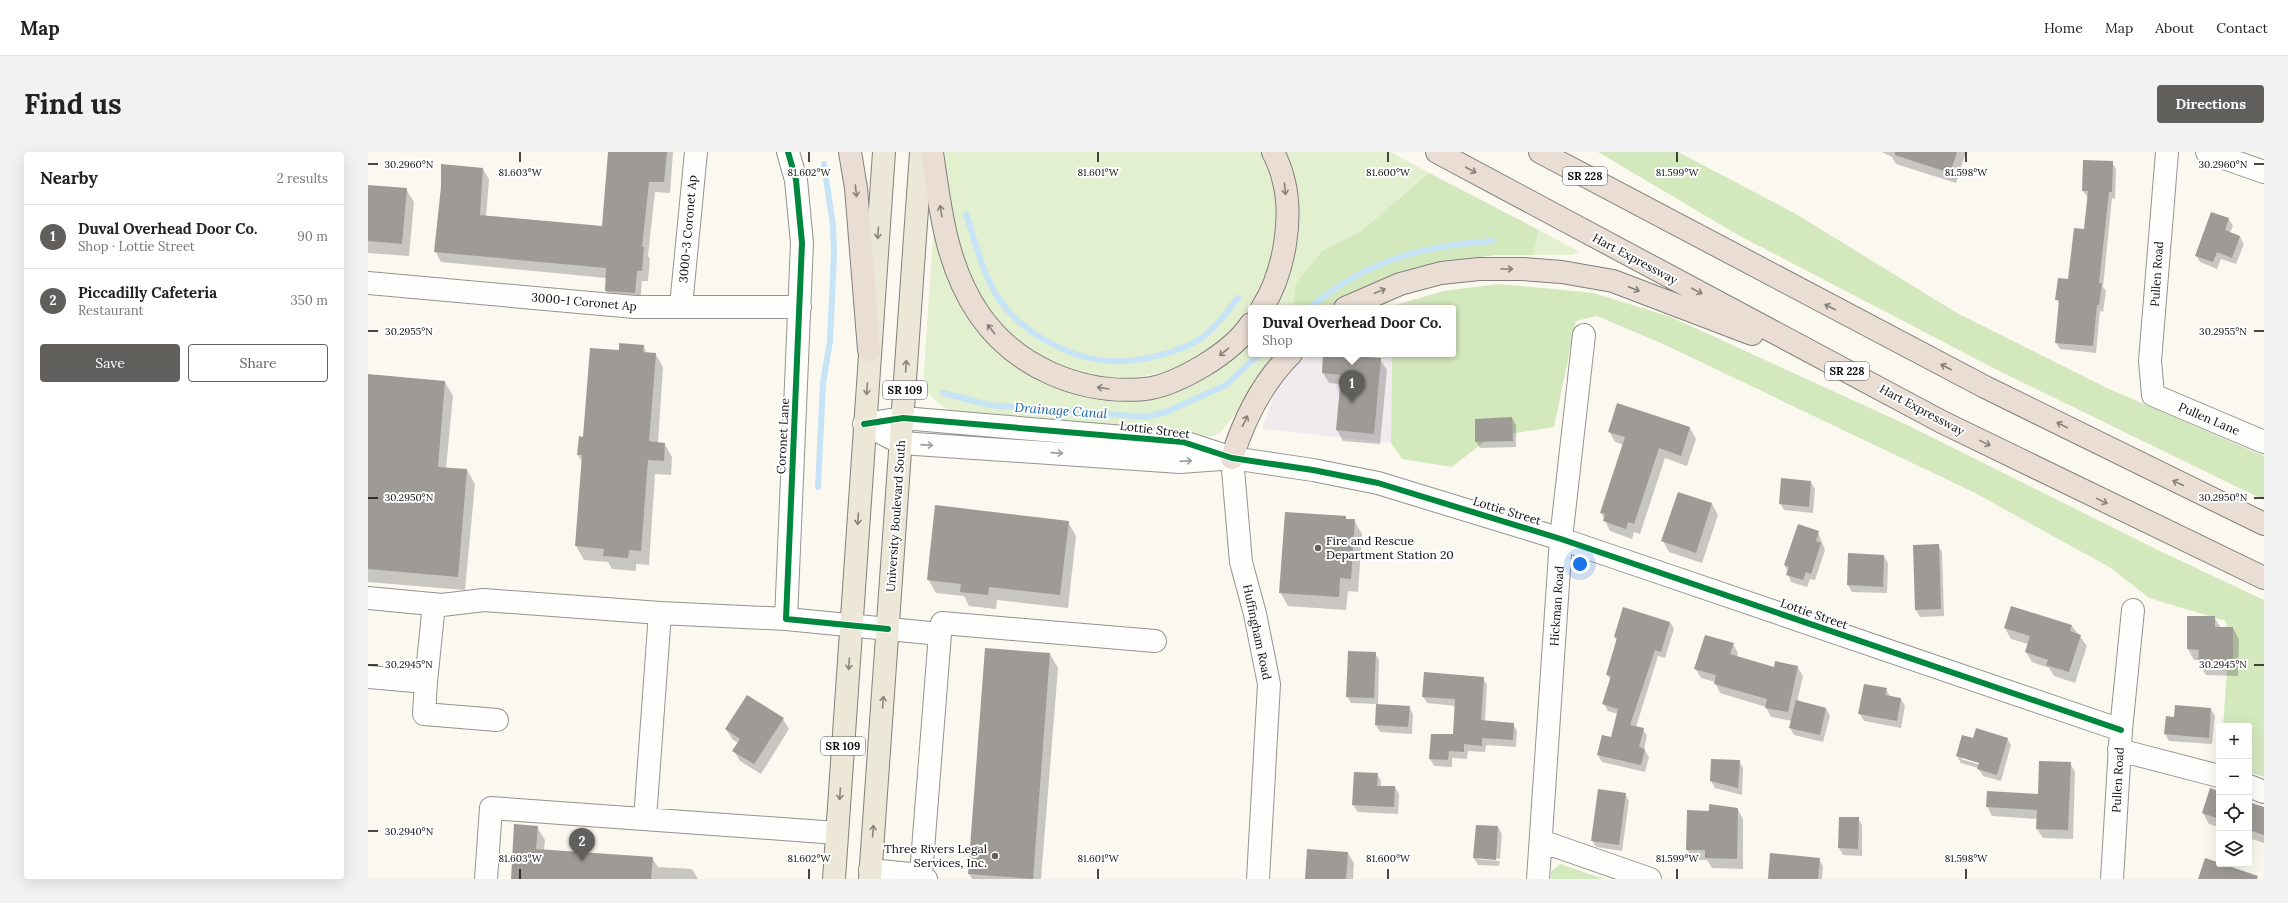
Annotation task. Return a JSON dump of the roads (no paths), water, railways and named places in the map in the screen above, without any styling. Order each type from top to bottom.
[{"type":"highway","points":[[850,152],[856,188],[869,350]]},
{"type":"highway","points":[[932,152],[946,240],[960,277],[978,314],[1000,340],[1032,365],[1070,382],[1109,389],[1146,389],[1184,377],[1216,358],[1244,334],[1248,328]]},
{"type":"highway","points":[[1264,305],[1268,298],[1283,257],[1288,220],[1284,178],[1273,152]]},
{"type":"highway","name":"Hart Expressway","points":[[1437,152],[1942,422],[2264,578]]},
{"type":"highway","name":"SR 228","points":[[1540,152],[1986,387],[2264,524]]},
{"type":"highway","points":[[1559,152],[1630,200]]},
{"type":"highway","points":[[1352,305],[1400,284],[1441,272],[1522,268],[1562,272],[1613,281],[1850,372]]},
{"type":"highway","points":[[1232,458],[1242,428],[1256,400],[1289,357]]},
{"type":"main road","name":"SR 109","points":[[834,879],[869,350],[884,152]]},
{"type":"main road","name":"University Boulevard South","points":[[870,875],[921,152]]},
{"type":"street","name":"3000-3 Coronet Ap","points":[[681,306],[696,152]]},
{"type":"street","name":"Coronet Lane","points":[[786,619],[800,307],[800,212],[796,180],[788,152]]},
{"type":"street","name":"Pullen Road","points":[[2153,395],[2150,361],[2167,152]]},
{"type":"street","points":[[2207,152],[2264,172]]},
{"type":"street","name":"3000-1 Coronet Ap","points":[[368,283],[635,306],[800,307]]},
{"type":"street","name":"Hickman Road","points":[[1538,879],[1561,539],[1584,334]]},
{"type":"street","name":"Pullen Lane","points":[[2153,395],[2264,442]]},
{"type":"street","name":"Lottie Street","points":[[864,424],[903,418],[1183,442],[1232,458],[1378,482],[1561,539],[2216,775]]},
{"type":"street","name":"Lottie Street","points":[[864,424],[901,443],[1180,462],[1232,458]]},
{"type":"street","name":"Huffingham Road","points":[[1232,458],[1241,562],[1255,614],[1269,684],[1258,879]]},
{"type":"street","points":[[368,598],[434,604],[484,600],[660,613],[786,619],[940,634]]},
{"type":"street","points":[[434,604],[424,714],[497,720]]},
{"type":"street","name":"Pullen Road","points":[[2112,879],[2120,740],[2133,610]]},
{"type":"street","points":[[645,819],[660,613]]},
{"type":"street","points":[[870,875],[924,877],[940,634],[942,623],[1155,641]]},
{"type":"street","points":[[368,677],[426,682]]},
{"type":"street","points":[[2252,787],[2264,792]]},
{"type":"street","points":[[486,879],[491,808],[838,833]]},
{"type":"street","points":[[1541,841],[1650,879]]},
{"type":"waterway","name":"Drainage Canal","points":[[818,487],[823,383],[830,341],[834,254],[833,226],[824,164]]},
{"type":"waterway","points":[[966,214],[987,276],[997,296],[1006,309],[1031,331],[1046,340],[1061,348],[1093,359],[1129,361],[1172,352],[1182,348],[1198,340],[1211,330],[1238,298]]},
{"type":"waterway","name":"Drainage Canal","points":[[1313,305],[1352,278],[1373,267],[1395,259],[1417,252],[1441,247],[1492,241]]},
{"type":"waterway","name":"Drainage Canal","points":[[943,393],[989,405],[1145,417],[1166,412],[1226,385],[1256,357]]},
{"type":"place","name":"Duval Overhead Door Co.","points":[[1352,403]]},
{"type":"place","name":"Fire and Rescue Department Station 20","points":[[1318,548]]},
{"type":"place","name":"Three Rivers Legal Services, Inc.","points":[[995,856]]},
{"type":"place","name":"Piccadilly Cafeteria","points":[[582,861]]}]
